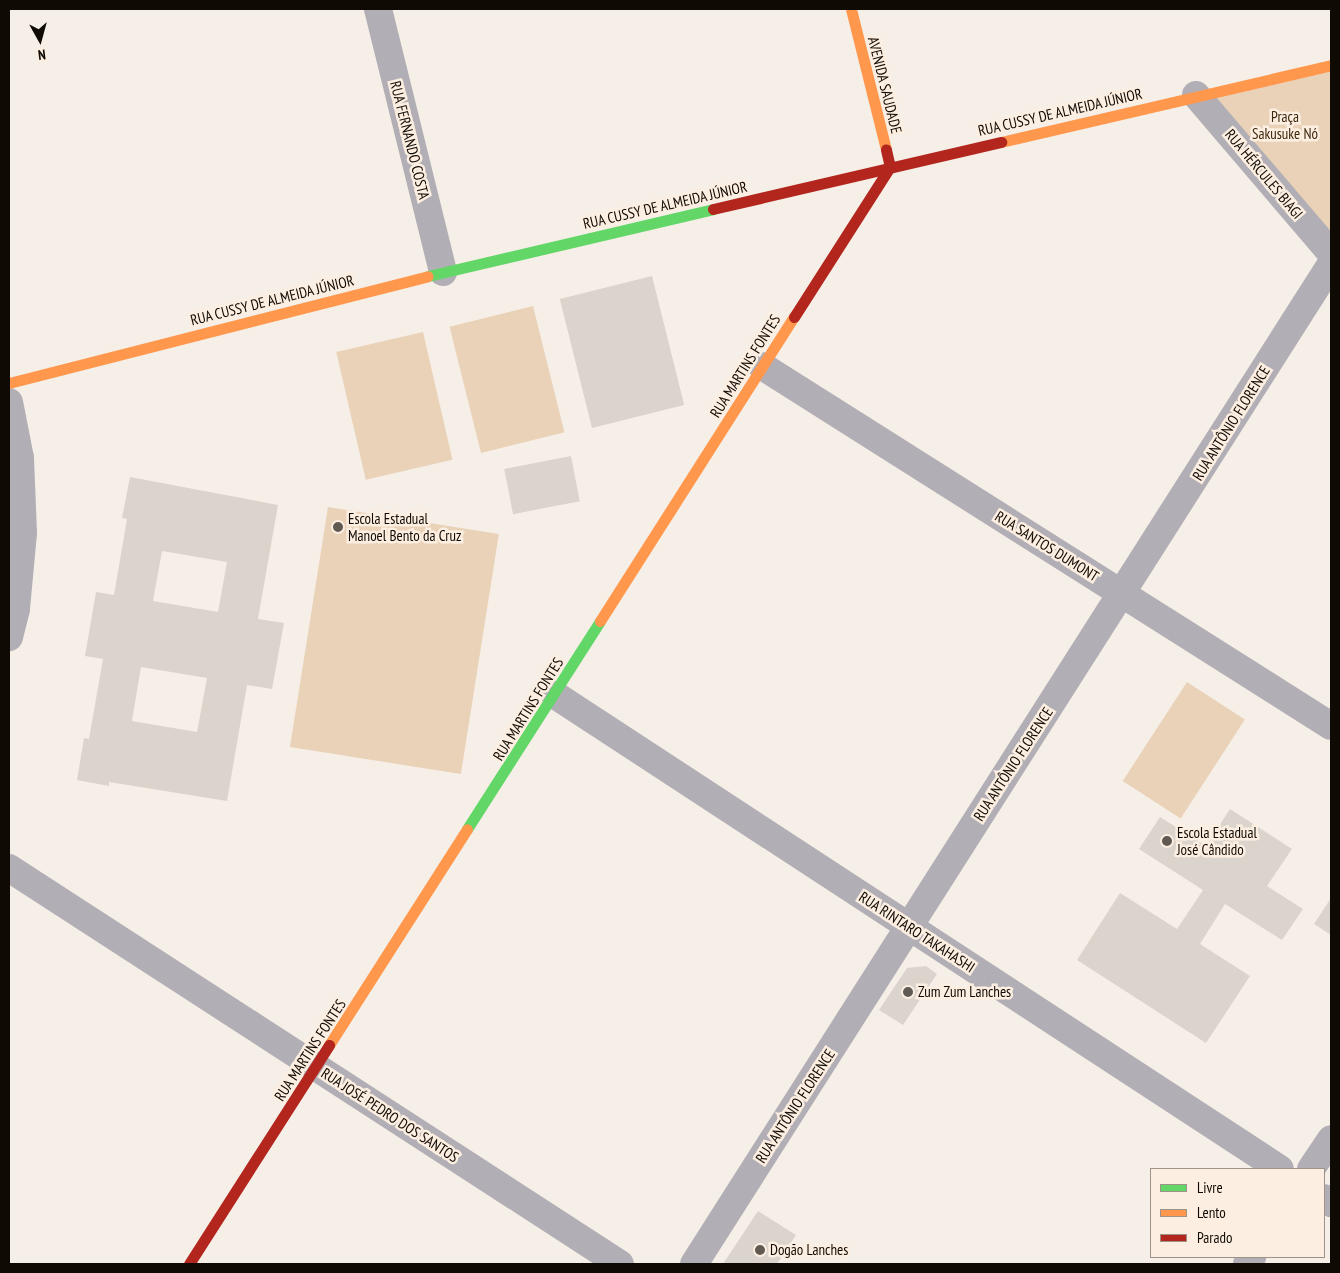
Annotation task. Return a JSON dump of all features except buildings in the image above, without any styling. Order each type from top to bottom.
[{"type":"street","name":"RUA FERNANDO COSTA","points":[[378,9],[443,272]]},
{"type":"street","name":"AVENIDA SAUDADE","points":[[852,9],[890,167]]},
{"type":"street","name":"RUA CUSSY DE ALMEIDA JÚNIOR","points":[[9,383],[443,272],[1331,65]]},
{"type":"street","name":"RUA HÉRCULES BIAGI","points":[[1196,95],[1331,253]]},
{"type":"street","name":"RUA MARTINS FONTES","points":[[189,1264],[555,695],[890,167]]},
{"type":"street","name":"RUA ANTÔNIO FLORENCE","points":[[694,1264],[1331,264]]},
{"type":"street","name":"RUA SANTOS DUMONT","points":[[762,366],[1331,726]]},
{"type":"street","points":[[9,402],[20,458],[23,533],[16,609],[9,637]]},
{"type":"street","name":"RUA RINTARO TAKAHASHI","points":[[555,695],[1278,1168]]},
{"type":"street","name":"RUA JOSÉ PEDRO DOS SANTOS","points":[[9,868],[620,1264]]},
{"type":"street","points":[[1312,1168],[1331,1139]]},
{"type":"green space","name":"Praça Sakusuke Nó","points":[[1331,68],[1331,250],[1204,97]]},
{"type":"green space","points":[[533,306],[564,432],[481,453],[450,327]]},
{"type":"green space","points":[[423,332],[452,460],[366,480],[336,352]]},
{"type":"green space","points":[[328,507],[499,534],[461,774],[290,747]]},
{"type":"green space","points":[[1187,682],[1245,720],[1181,819],[1123,781]]},
{"type":"traffic: fast","points":[[428,276],[713,209]]},
{"type":"traffic: fast","points":[[467,829],[600,621]]},
{"type":"traffic: slow","points":[[851,9],[886,149]]},
{"type":"traffic: slow","points":[[1001,142],[1331,65]]},
{"type":"traffic: slow","points":[[9,383],[428,276]]},
{"type":"traffic: slow","points":[[600,621],[794,317]]},
{"type":"traffic: slow","points":[[329,1045],[467,829]]},
{"type":"traffic: jam","points":[[713,209],[1001,142]]},
{"type":"traffic: jam","points":[[794,317],[890,167],[886,149]]},
{"type":"traffic: jam","points":[[189,1264],[329,1045]]},
{"type":"place","name":"Escola Estadual Manoel Bento da Cruz","points":[[338,527]]},
{"type":"place","name":"Escola Estadual José Cândido","points":[[1167,841]]},
{"type":"place","name":"Zum Zum Lanches","points":[[908,992]]},
{"type":"place","name":"Dogão Lanches","points":[[760,1250]]}]
